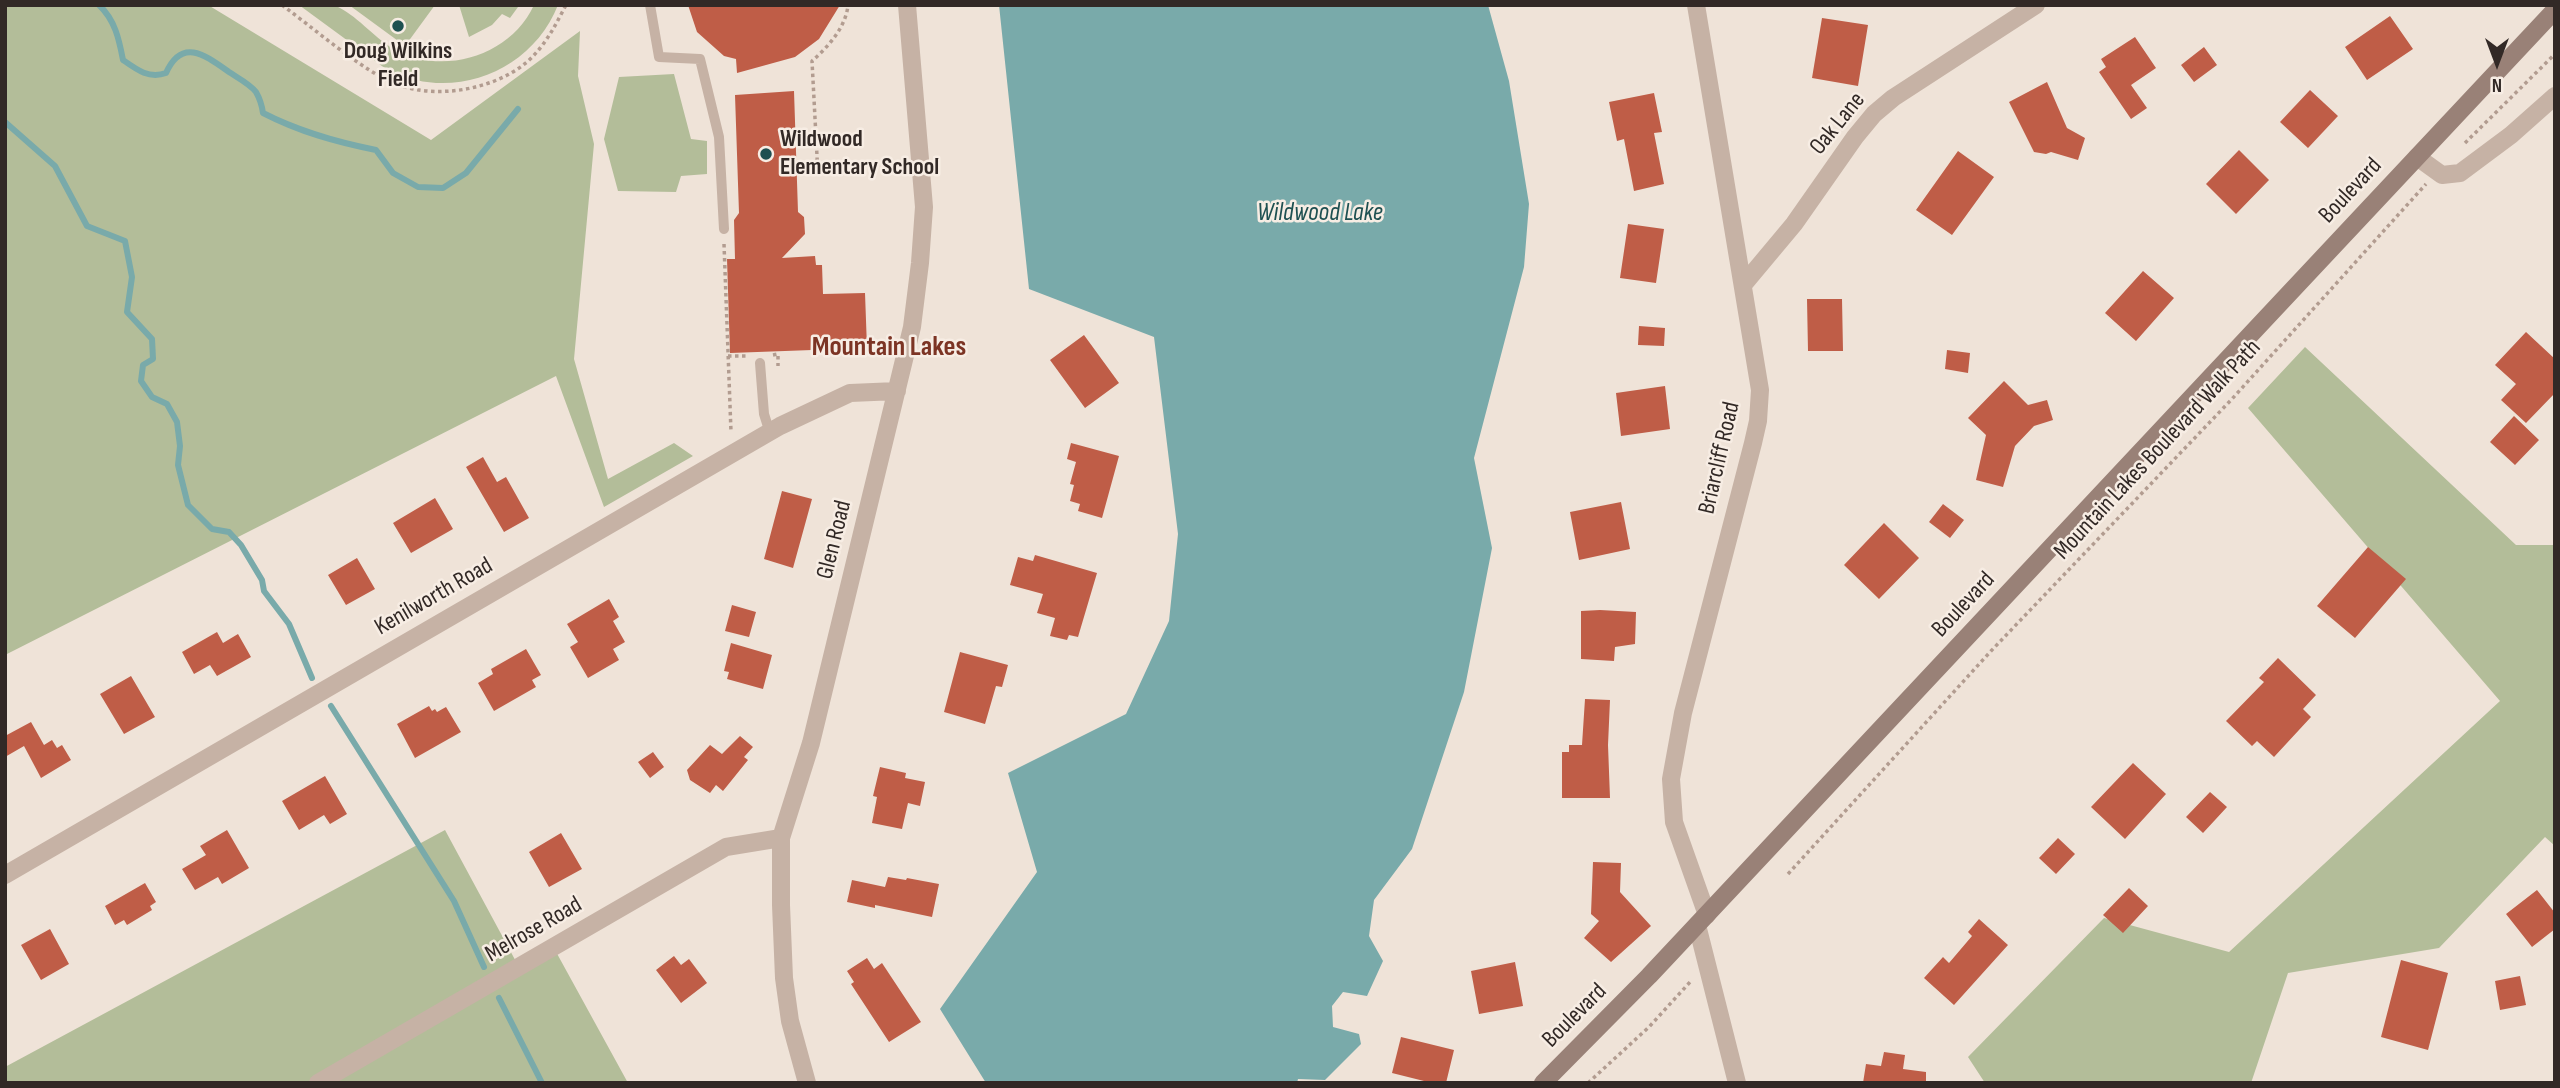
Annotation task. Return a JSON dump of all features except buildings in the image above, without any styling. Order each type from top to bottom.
[{"type":"main road","name":"Boulevard","points":[[1542,1083],[1702,920],[2555,10]]},
{"type":"street","name":"Glen Road","points":[[807,1083],[790,1021],[784,978],[781,838],[811,743],[912,327],[924,207],[907,5]]},
{"type":"street","name":"Briarcliff Road","points":[[1696,5],[1760,390],[1758,421],[1683,713],[1671,779],[1674,822],[1702,920],[1737,1083]]},
{"type":"street","name":"Oak Lane","points":[[1743,285],[1794,223],[1874,114],[1893,98],[2036,5]]},
{"type":"street","points":[[2437,171],[2442,175],[2460,173],[2511,135],[2555,96]]},
{"type":"street","name":"Boulevard","points":[[2417,156],[2437,171]]},
{"type":"street","name":"Kenilworth Road","points":[[5,875],[770,433],[850,393],[897,391]]},
{"type":"street","name":"Melrose Road","points":[[318,1083],[726,847],[781,838]]},
{"type":"lane","points":[[650,5],[659,57],[700,59],[719,136],[724,229]]},
{"type":"lane","points":[[760,363],[764,414],[770,433]]},
{"type":"path","points":[[282,5],[383,78],[419,90],[454,92],[497,80],[526,62],[550,36],[566,5]]},
{"type":"path","points":[[818,175],[812,61],[827,47],[847,15],[848,5]]},
{"type":"path","name":"Mountain Lakes Boulevard Walk Path","points":[[1788,874],[1991,651],[2232,398],[2437,171],[2555,54]]},
{"type":"path","points":[[724,229],[731,440]]},
{"type":"path","points":[[1588,1083],[1649,1027],[1691,980]]},
{"type":"green space","points":[[5,5],[208,5],[431,140],[580,31],[578,76],[594,144],[574,359],[608,479],[674,443],[693,456],[604,507],[556,376],[5,655]]},
{"type":"green space","points":[[299,5],[336,6],[392,48],[411,57],[452,61],[472,57],[509,38],[523,23],[534,5],[558,5],[546,28],[530,48],[510,63],[488,74],[464,81],[440,83],[415,80],[390,71]]},
{"type":"green space","name":"Doug Wilkins Field","points":[[349,5],[435,5],[405,46]]},
{"type":"green space","points":[[459,5],[518,7],[510,18],[502,14],[492,25],[469,37]]},
{"type":"green space","points":[[674,74],[691,139],[707,141],[707,174],[681,176],[676,192],[618,191],[604,139],[619,77]]},
{"type":"green space","points":[[2305,347],[2516,545],[2555,545],[2555,846],[2545,837],[2439,948],[2288,973],[2251,1083],[1985,1083],[1968,1057],[2104,918],[2229,952],[2500,701],[2248,408]]},
{"type":"green space","points":[[445,830],[520,969],[555,950],[628,1083],[5,1083],[5,1067]]},
{"type":"water","name":"Wildwood Lake","points":[[999,5],[1488,5],[1509,81],[1529,204],[1524,267],[1474,458],[1492,548],[1464,692],[1412,849],[1374,900],[1369,936],[1383,961],[1367,996],[1343,992],[1332,1006],[1333,1027],[1359,1034],[1361,1044],[1325,1080],[1298,1079],[1297,1083],[986,1083],[940,1009],[1037,872],[1008,773],[1126,714],[1169,621],[1178,534],[1154,337],[1029,289]]},
{"type":"waterway","points":[[99,5],[113,23],[123,60],[138,70],[160,75],[166,73],[179,55],[187,52],[203,55],[253,89],[260,100],[263,113],[318,136],[376,150],[393,173],[418,187],[443,188],[466,173],[518,109]]},
{"type":"waterway","points":[[5,122],[55,166],[87,226],[125,241],[132,277],[127,312],[152,339],[153,359],[143,365],[141,381],[152,397],[167,404],[177,422],[180,446],[178,465],[188,505],[212,529],[229,532],[241,545],[262,580],[264,591],[289,624],[312,678]]},
{"type":"waterway","points":[[331,706],[454,901],[484,967]]},
{"type":"waterway","points":[[499,998],[542,1083]]},
{"type":"place","name":"Doug Wilkins Field","points":[[398,26]]},
{"type":"place","name":"Wildwood Elementary School","points":[[766,154]]},
{"type":"district","name":"Mountain Lakes","points":[[889,348]]}]
